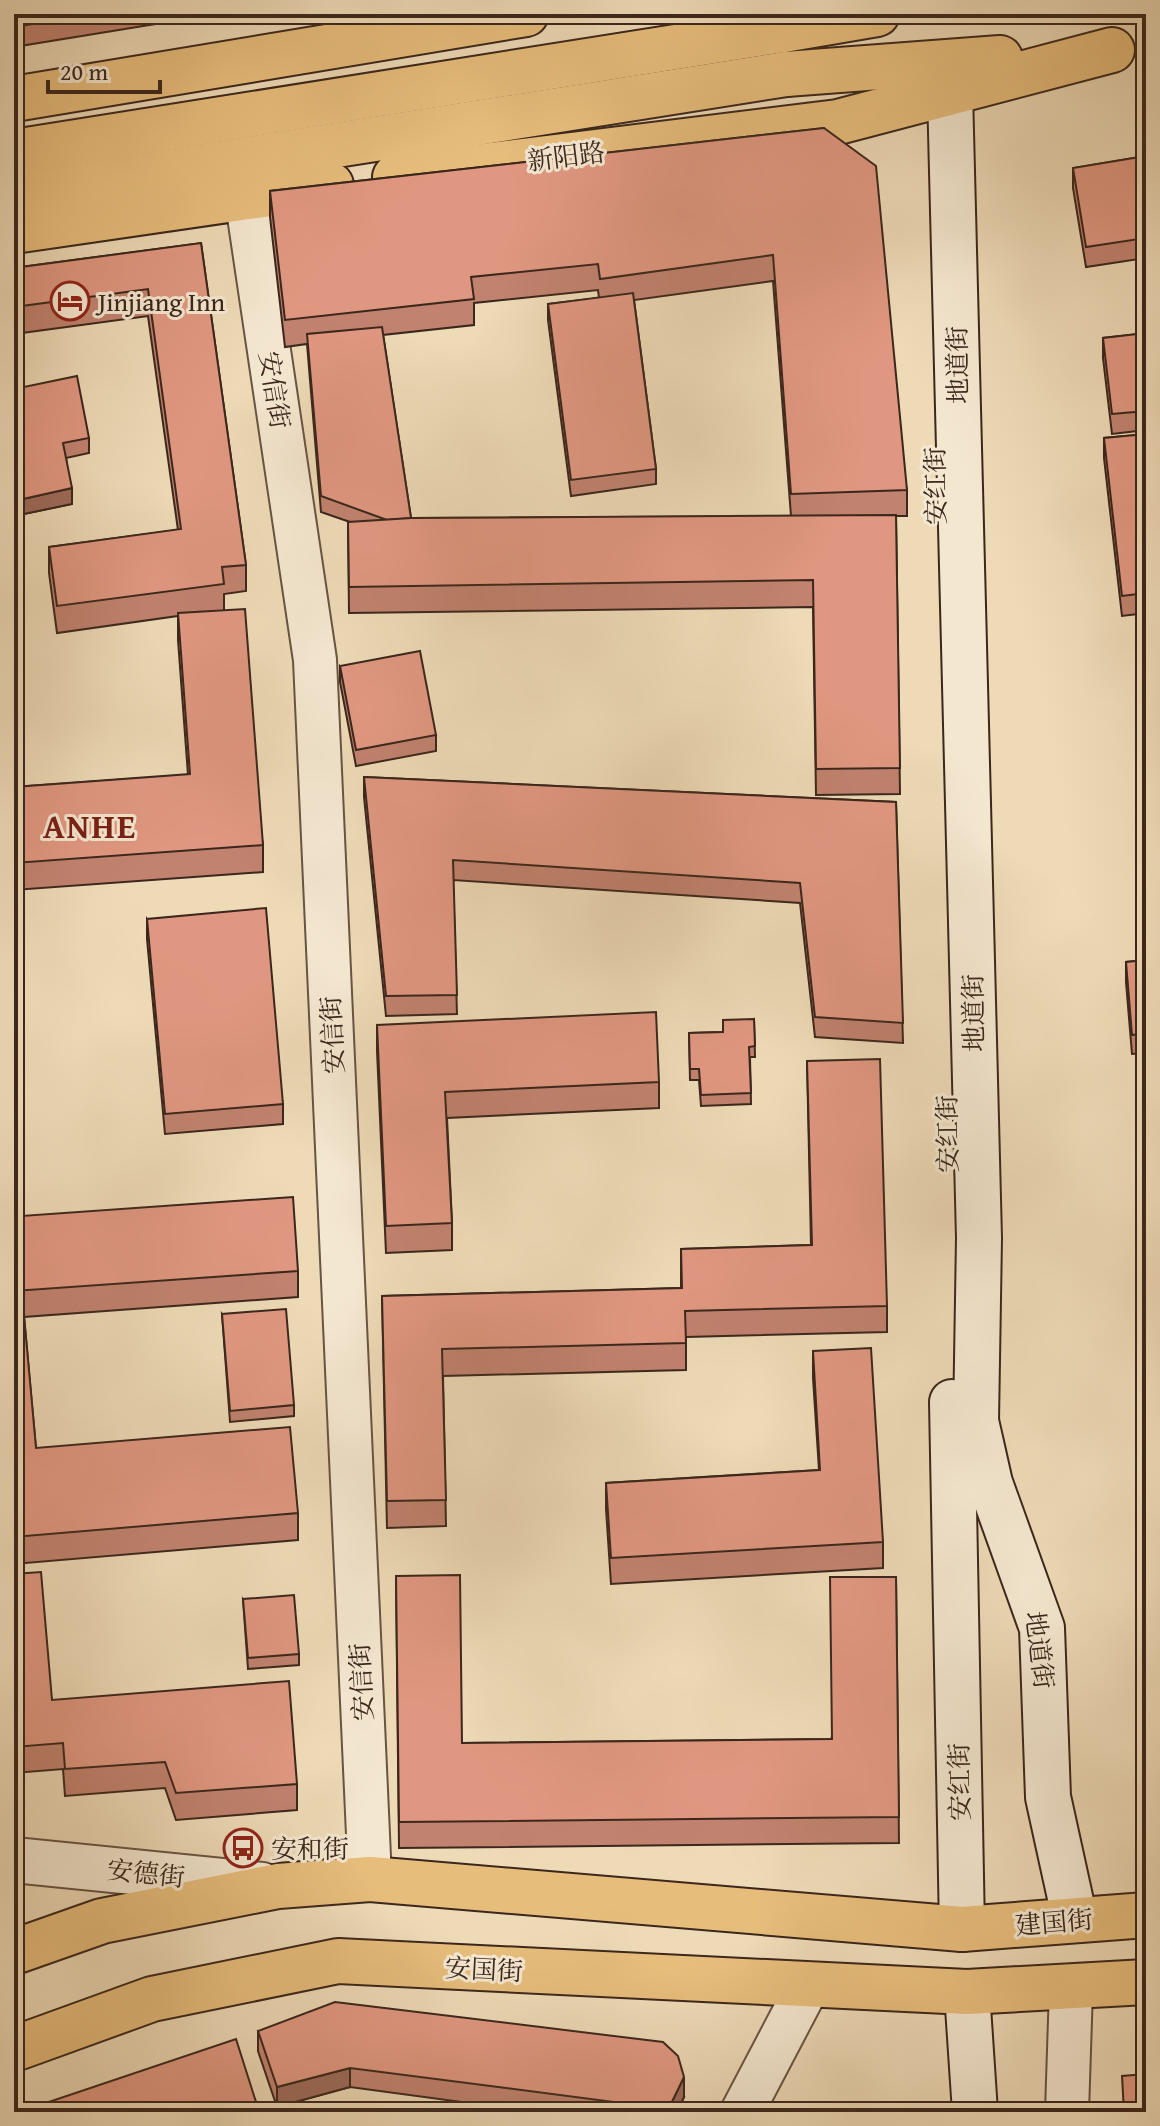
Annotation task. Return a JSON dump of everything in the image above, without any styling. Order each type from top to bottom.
[{"type":"main road","points":[[14,99],[526,14]]},
{"type":"main road","points":[[14,152],[877,14]]},
{"type":"main road","name":"新阳路","points":[[14,196],[786,74],[1129,48]]},
{"type":"main road","name":"新阳路","points":[[14,231],[246,196],[838,122],[1129,48]]},
{"type":"main road","name":"地道街","points":[[938,96],[979,1238],[976,1421],[990,1483],[1042,1628],[1048,1797],[1075,1920]]},
{"type":"main road","name":"安红街","points":[[938,96],[962,1929]]},
{"type":"main road","name":"安德街","points":[[14,1860],[278,1886]]},
{"type":"main road","points":[[14,1952],[102,1921],[278,1886],[370,1879],[962,1929]]},
{"type":"main road","name":"建国街","points":[[962,1929],[1146,1915]]},
{"type":"main road","name":"安国街","points":[[14,2049],[152,1999],[338,1961],[967,1992]]},
{"type":"main road","points":[[975,2112],[967,1992],[1071,1989],[1146,1982]]},
{"type":"street","name":"安信街","points":[[246,196],[315,660],[370,1879]]},
{"type":"street","points":[[742,2112],[808,1986]]},
{"type":"street","points":[[1067,2112],[1071,1989]]},
{"type":"building","points":[[14,14],[94,14],[14,27]]},
{"type":"building","points":[[824,128],[876,166],[907,490],[791,494],[773,255],[600,279],[598,264],[471,277],[474,299],[285,320],[270,191]]},
{"type":"building","points":[[1146,156],[1146,238],[1086,247],[1073,168]]},
{"type":"building","points":[[201,243],[246,565],[222,567],[224,584],[57,606],[49,547],[181,529],[148,289],[14,307],[14,268]]},
{"type":"building","points":[[633,293],[656,469],[571,480],[548,304]]},
{"type":"building","points":[[382,327],[411,518],[387,520],[321,496],[307,334]]},
{"type":"building","points":[[1146,333],[1146,411],[1112,414],[1103,338]]},
{"type":"building","points":[[77,376],[89,438],[63,443],[72,488],[14,501],[14,452],[17,451],[14,389]]},
{"type":"building","points":[[1146,434],[1146,593],[1122,596],[1104,438]]},
{"type":"building","points":[[896,515],[900,768],[816,769],[813,580],[349,587],[348,522],[412,518]]},
{"type":"building","points":[[245,609],[263,845],[14,863],[14,787],[190,774],[178,613]]},
{"type":"building","points":[[420,651],[436,735],[356,750],[340,666]]},
{"type":"building","points":[[364,777],[896,802],[903,1023],[815,1017],[800,883],[453,860],[457,995],[386,996]]},
{"type":"building","points":[[1146,799],[1146,877],[1144,877],[1136,801]]},
{"type":"building","points":[[266,908],[283,1104],[165,1114],[147,919]]},
{"type":"building","points":[[1146,960],[1146,1033],[1132,1035],[1126,962]]},
{"type":"building","points":[[656,1012],[659,1082],[445,1092],[452,1223],[386,1226],[377,1025]]},
{"type":"building","points":[[754,1019],[755,1046],[749,1047],[751,1093],[701,1095],[699,1069],[690,1069],[689,1033],[723,1032],[723,1020]]},
{"type":"building","points":[[880,1059],[887,1306],[685,1311],[686,1343],[442,1349],[446,1500],[387,1501],[382,1296],[682,1288],[681,1249],[812,1245],[807,1061]]},
{"type":"building","points":[[14,1109],[22,1216],[293,1197],[298,1271],[14,1291]]},
{"type":"building","points":[[286,1309],[294,1405],[230,1411],[222,1314]]},
{"type":"building","points":[[24,1315],[36,1448],[290,1427],[298,1513],[14,1537],[14,1316]]},
{"type":"building","points":[[871,1348],[883,1542],[611,1558],[606,1483],[820,1470],[813,1351]]},
{"type":"building","points":[[41,1572],[52,1700],[289,1681],[297,1784],[176,1793],[165,1762],[65,1769],[63,1743],[14,1747],[14,1574]]},
{"type":"building","points":[[460,1575],[462,1743],[832,1739],[830,1577],[896,1577],[899,1817],[399,1822],[396,1576]]},
{"type":"building","points":[[294,1595],[299,1654],[248,1658],[243,1599]]},
{"type":"building","points":[[335,2002],[663,2042],[678,2056],[684,2077],[667,2112],[608,2112],[614,2102],[350,2068],[277,2087],[258,2031]]},
{"type":"building","points":[[236,2039],[256,2102],[228,2112],[19,2112]]},
{"type":"building","points":[[1146,2074],[1146,2112],[1124,2112],[1122,2076]]},
{"type":"place","name":"Jinjiang Inn","points":[[70,301]]},
{"type":"place","name":"安和街","points":[[243,1848]]},
{"type":"district","name":"ANHE","points":[[90,825]]}]
